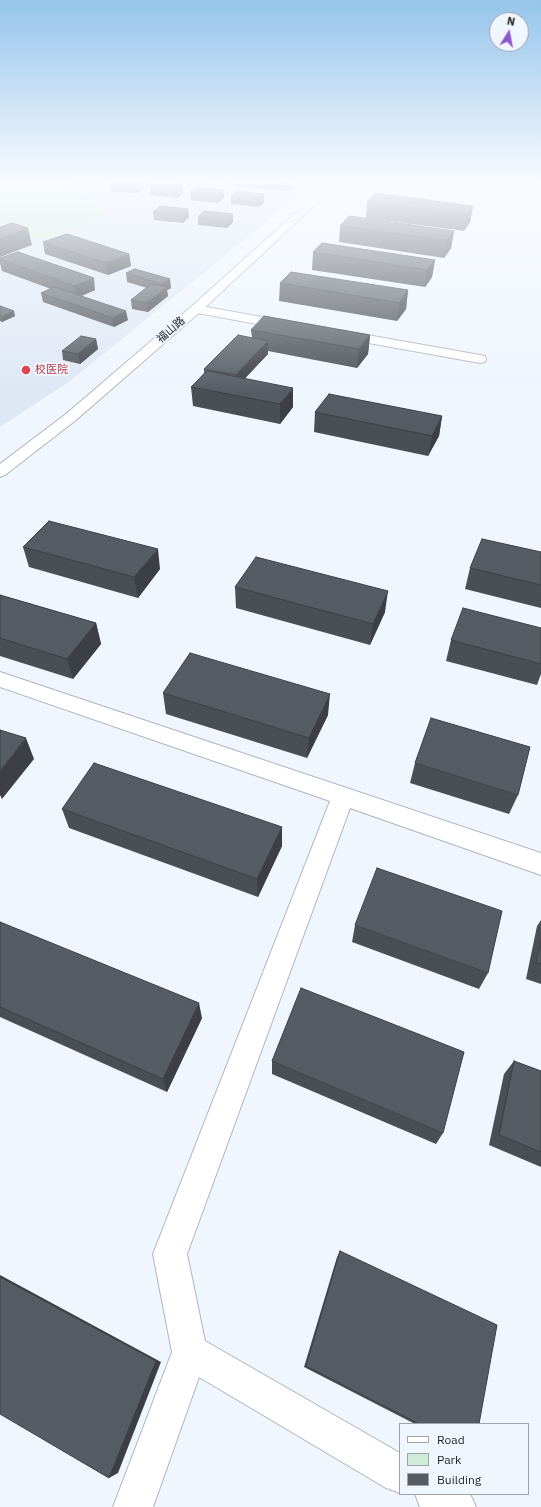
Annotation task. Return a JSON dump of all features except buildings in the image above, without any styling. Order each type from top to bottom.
[{"type":"street","name":"福山路","points":[[0,472],[71,417],[196,309],[258,252]]},
{"type":"street","points":[[196,309],[303,328]]},
{"type":"street","points":[[326,332],[480,359]]},
{"type":"street","points":[[0,679],[541,864]]},
{"type":"street","points":[[133,1507],[190,1352],[170,1254],[343,797]]},
{"type":"street","points":[[190,1352],[399,1473]]},
{"type":"street","points":[[436,1495],[456,1507]]},
{"type":"shaded area","points":[[0,252],[229,252],[70,381],[0,427]]},
{"type":"place","name":"校医院","points":[[26,370]]}]
